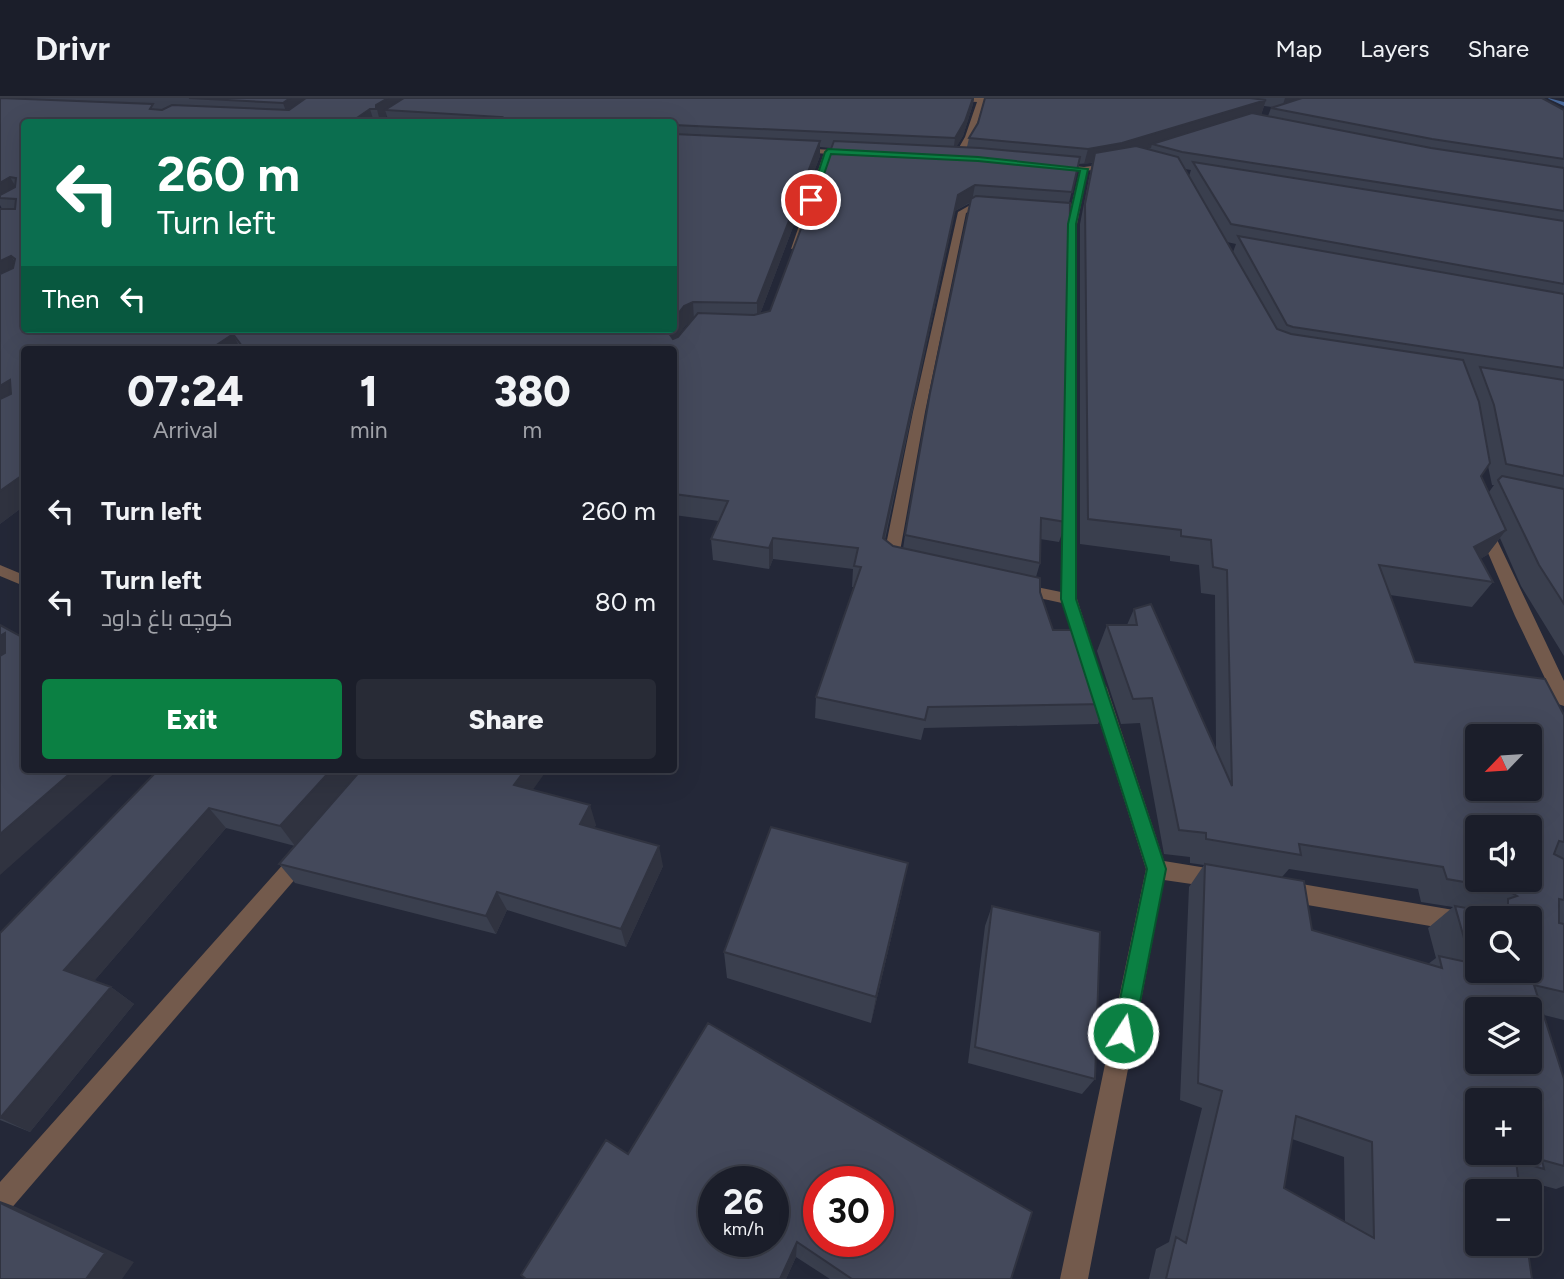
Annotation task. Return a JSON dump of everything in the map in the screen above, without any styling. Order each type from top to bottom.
[{"type":"street","points":[[391,119],[425,98]]},
{"type":"street","points":[[915,98],[981,99],[969,137],[957,158]]},
{"type":"street","points":[[790,150],[867,153]]},
{"type":"street","points":[[792,255],[828,152]]},
{"type":"street","points":[[944,157],[968,158]]},
{"type":"street","points":[[1045,165],[1084,169],[1120,163]]},
{"type":"street","points":[[1074,1279],[1156,869],[1069,599],[1067,215],[1084,169]]},
{"type":"street","points":[[916,566],[891,559],[962,212],[972,207],[1010,210]]},
{"type":"street","points":[[1478,512],[1523,616],[1564,699]]},
{"type":"street","points":[[0,570],[21,580]]},
{"type":"street","points":[[1005,586],[1069,599]]},
{"type":"street","points":[[0,1202],[315,842]]},
{"type":"street","points":[[1156,869],[1237,883]]},
{"type":"street","points":[[1263,887],[1465,922]]},
{"type":"building","points":[[0,98],[153,104],[150,109],[162,110],[172,105],[289,110],[306,98],[388,98],[376,105],[376,109],[370,109],[355,119],[21,119],[21,333],[669,333],[673,339],[678,337],[698,313],[754,315],[770,311],[834,141],[980,148],[1080,157],[1072,192],[975,185],[958,195],[883,538],[893,546],[1040,578],[1040,592],[1053,630],[1082,630],[1106,704],[928,707],[925,720],[816,697],[861,567],[854,566],[858,548],[773,538],[769,548],[711,539],[728,501],[677,494],[677,346],[242,346],[233,334],[215,346],[21,346],[21,476],[0,491],[0,399],[11,394],[10,380],[0,386],[0,274],[13,268],[15,259],[11,256],[0,261],[0,209],[15,209],[16,199],[0,198],[0,195],[15,187],[16,178],[10,177],[0,183]]},
{"type":"building","points":[[189,98],[290,98],[283,103]]},
{"type":"building","points":[[404,98],[973,98],[965,121],[955,138],[677,125],[677,119],[498,119],[501,117],[385,110]]},
{"type":"building","points":[[985,98],[1266,100],[1122,143],[1088,149],[969,138],[978,123]]},
{"type":"building","points":[[1302,98],[1542,98],[1564,110],[1564,159],[1432,139],[1271,108]]},
{"type":"building","points":[[1252,113],[1431,148],[1564,168],[1564,211],[1182,152],[1152,144]]},
{"type":"building","points":[[677,134],[820,141],[757,303],[693,302],[684,306],[677,315]]},
{"type":"building","points":[[1136,146],[1178,157],[1277,329],[1291,334],[1463,360],[1479,402],[1490,463],[1481,476],[1506,530],[1474,547],[1493,582],[1379,565],[1415,662],[1545,679],[1564,715],[1564,842],[1559,841],[1554,854],[1564,859],[1564,900],[1559,899],[1559,923],[1564,924],[1564,992],[1534,985],[1538,997],[1465,997],[1465,1074],[1542,1074],[1542,1010],[1564,1079],[1564,1166],[1542,1160],[1542,1088],[1465,1088],[1465,1165],[1517,1165],[1518,1179],[1465,1179],[1465,1256],[1529,1256],[1532,1279],[1166,1279],[1176,1237],[1186,1243],[1222,1091],[1198,1083],[1205,864],[1304,881],[1312,930],[1442,968],[1439,956],[1465,962],[1465,983],[1542,983],[1542,906],[1508,906],[1508,899],[1517,896],[1510,892],[1542,892],[1542,815],[1465,815],[1465,882],[1447,879],[1443,867],[1299,844],[1301,855],[1206,839],[1206,833],[1179,830],[1152,698],[1133,699],[1107,625],[1137,625],[1134,609],[1151,604],[1232,786],[1227,570],[1213,567],[1211,540],[1181,536],[1181,530],[1088,519],[1085,204],[1095,153]],"holes":[[[1296,1116],[1372,1142],[1374,1238],[1284,1188]]]},
{"type":"building","points":[[1193,162],[1564,221],[1564,284],[1231,224]]},
{"type":"building","points":[[976,196],[1070,203],[1066,522],[1041,518],[1040,563],[905,535],[930,393],[971,199]]},
{"type":"building","points":[[1238,236],[1564,294],[1564,368],[1287,325]]},
{"type":"building","points":[[1480,367],[1564,380],[1564,476],[1506,464],[1494,405]]},
{"type":"building","points":[[1502,476],[1564,489],[1564,604],[1539,565],[1498,480]]},
{"type":"building","points":[[0,625],[21,636],[21,773],[71,773],[0,834],[0,656],[5,653],[5,633],[0,636]]},
{"type":"building","points":[[155,773],[328,773],[280,826],[209,808],[64,970],[111,987],[0,1118],[0,933]]},
{"type":"building","points":[[358,773],[523,773],[514,785],[590,805],[580,824],[659,846],[621,929],[497,892],[486,916],[279,864]]},
{"type":"building","points":[[771,827],[908,863],[876,997],[724,952]]},
{"type":"building","points":[[992,906],[1100,932],[1095,1079],[975,1047]]},
{"type":"building","points":[[1455,906],[1465,908],[1465,942]]},
{"type":"building","points":[[708,1023],[1032,1212],[1011,1279],[852,1279],[819,1257],[894,1257],[894,1166],[803,1166],[803,1246],[797,1242],[780,1279],[526,1279],[521,1275],[606,1140],[628,1154]]},
{"type":"building","points":[[0,1203],[105,1253],[86,1279],[0,1279]]},
{"type":"waterway","points":[[1551,98],[1564,104]]},
{"type":"route","points":[[811,200],[828,152],[978,159],[1084,169],[1072,224],[1069,599],[1156,869],[1123,1033]]}]
